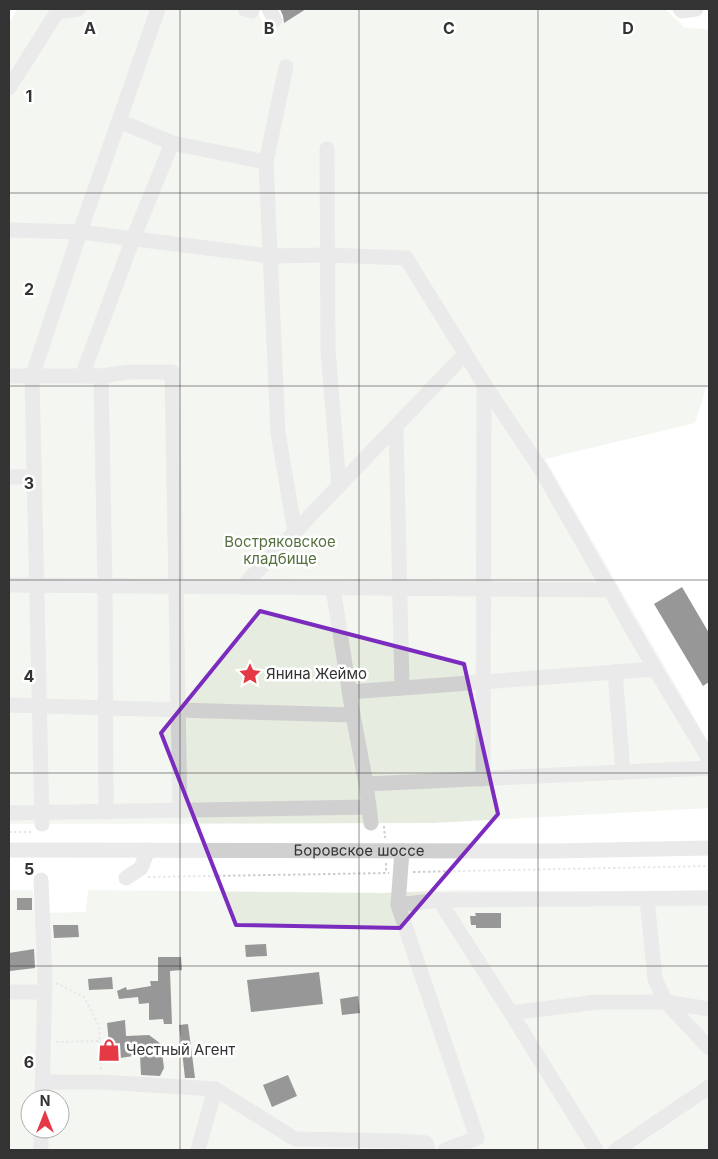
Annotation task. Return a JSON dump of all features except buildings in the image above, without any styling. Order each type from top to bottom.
[{"type":"street","points":[[9,88],[59,10],[78,9]]},
{"type":"street","points":[[39,823],[39,706],[32,377],[80,232],[158,9]]},
{"type":"street","points":[[680,9],[682,12],[696,9]]},
{"type":"street","points":[[286,67],[266,162],[278,433],[294,532]]},
{"type":"street","points":[[119,121],[172,143],[266,162]]},
{"type":"street","points":[[82,376],[132,238],[172,143]]},
{"type":"street","points":[[327,149],[328,350],[339,486]]},
{"type":"street","points":[[9,230],[80,232],[270,256],[328,254],[406,258],[484,384],[540,468],[709,760]]},
{"type":"street","points":[[242,587],[465,354]]},
{"type":"street","points":[[9,376],[101,376],[129,372],[172,372],[180,811]]},
{"type":"street","points":[[101,376],[106,586],[106,812]]},
{"type":"street","points":[[483,779],[484,384]]},
{"type":"street","points":[[396,427],[402,688]]},
{"type":"street","points":[[9,477],[34,477]]},
{"type":"street","points":[[9,585],[611,590]]},
{"type":"street","points":[[333,588],[371,823]]},
{"type":"street","points":[[349,692],[655,669]]},
{"type":"street","points":[[615,672],[623,772]]},
{"type":"street","points":[[9,705],[353,715]]},
{"type":"street","points":[[366,784],[709,768]]},
{"type":"street","points":[[9,813],[39,823],[106,812],[369,807]]},
{"type":"street","name":"Боровское шоссе","points":[[9,850],[572,851],[709,848]]},
{"type":"street","points":[[126,878],[141,868],[148,850]]},
{"type":"street","points":[[402,851],[398,905],[477,1138],[445,1150]]},
{"type":"street","points":[[41,880],[45,985],[42,1089]]},
{"type":"street","points":[[647,898],[655,979],[666,1002],[709,1048]]},
{"type":"street","points":[[398,905],[439,900],[709,898]]},
{"type":"street","points":[[439,900],[596,1150]]},
{"type":"street","points":[[9,992],[45,985]]},
{"type":"street","points":[[511,1013],[597,1002],[666,1002],[709,1009]]},
{"type":"street","points":[[42,1082],[102,1082],[215,1089],[298,1145],[401,1141],[426,1144],[428,1150]]},
{"type":"street","points":[[616,1150],[709,1087]]},
{"type":"street","points":[[198,1150],[215,1089]]},
{"type":"path","points":[[9,832],[39,823]]},
{"type":"path","points":[[126,878],[709,866]]},
{"type":"path","points":[[45,985],[84,997],[99,1026],[102,1082]]},
{"type":"path","points":[[44,1043],[99,1040]]},
{"type":"highlighted area","points":[[260,611],[464,664],[498,814],[400,928],[236,925],[161,733]]},
{"type":"green space","name":"Востряковское кладбище","points":[[18,9],[255,9],[271,34],[278,24],[306,9],[665,9],[685,28],[709,29],[709,379],[695,423],[545,459],[709,743],[709,808],[432,823],[9,824],[9,23]]},
{"type":"green space","points":[[9,890],[33,890],[35,913],[86,912],[88,890],[381,893],[458,890],[637,892],[709,890],[709,1150],[9,1150]]},
{"type":"place","name":"Янина Жеймо","points":[[250,674]]},
{"type":"place","name":"Честный Агент","points":[[109,1050]]}]
